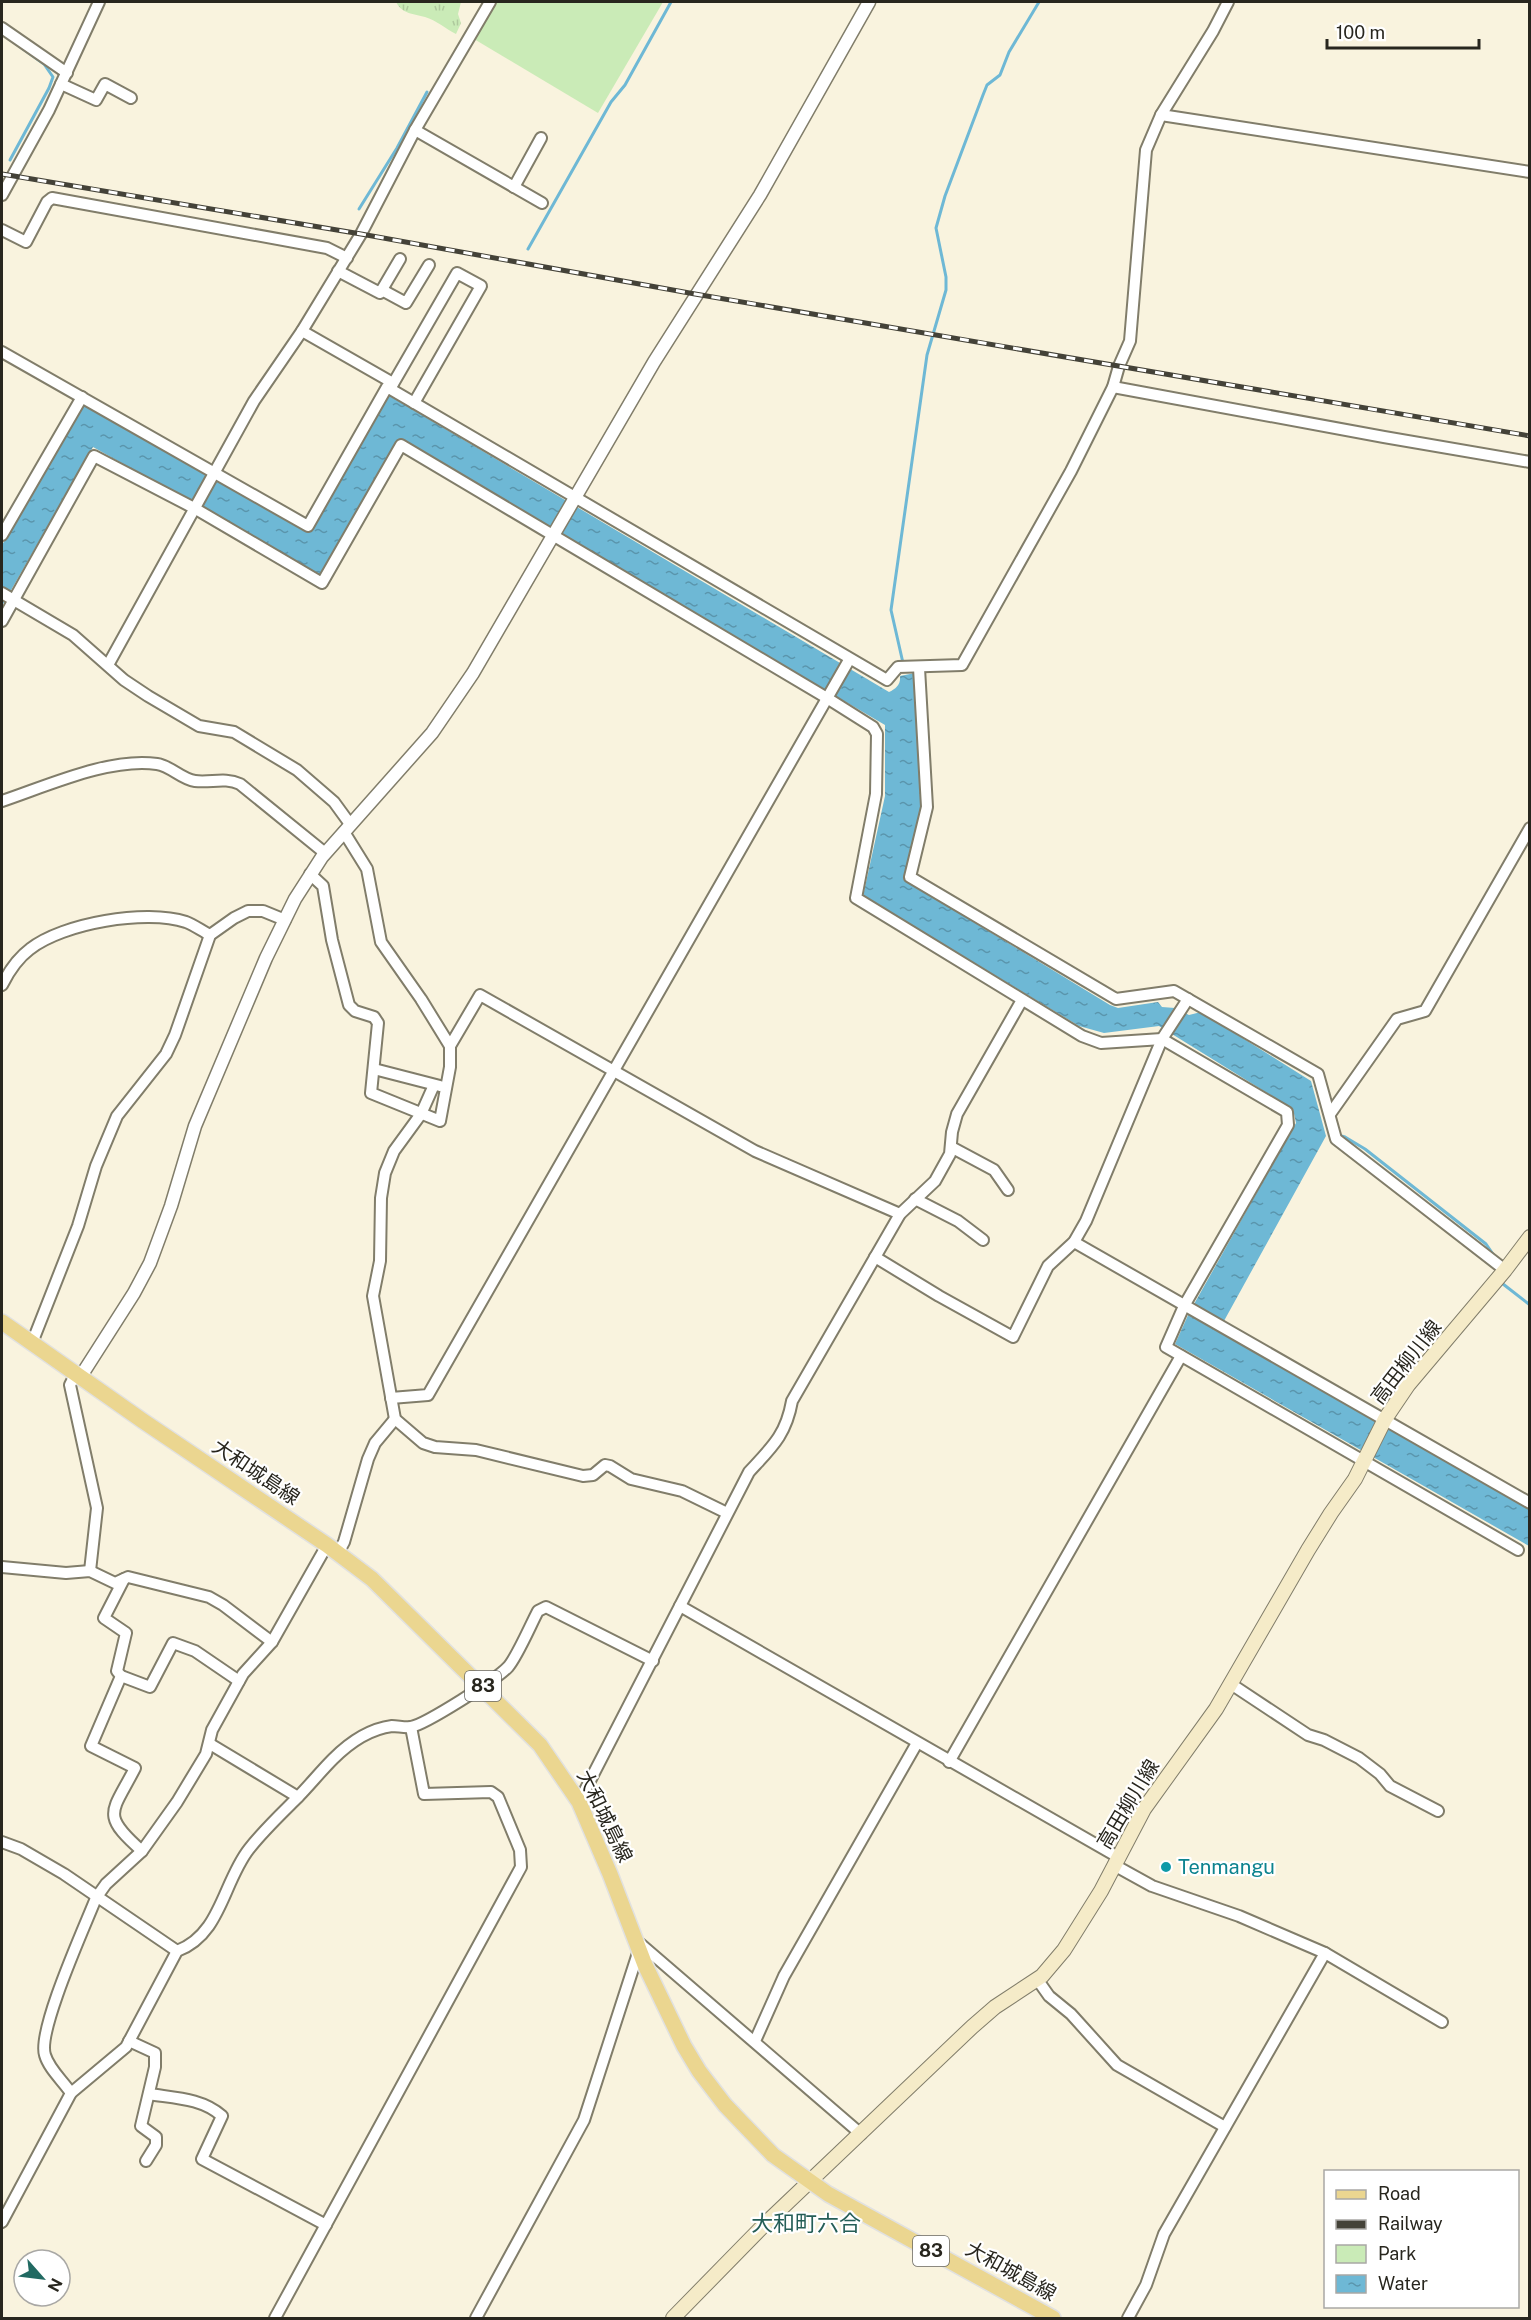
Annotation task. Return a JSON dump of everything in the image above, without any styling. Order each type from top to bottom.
[{"type":"main road","name":"高田柳川線","points":[[674,2319],[726,2262],[972,2027],[1053,1964],[1101,1891],[1149,1800],[1216,1709],[1314,1540],[1355,1479],[1384,1422],[1408,1385],[1530,1237]]},
{"type":"main road","name":"大和城島線","points":[[2,1322],[143,1421],[333,1549],[372,1579],[540,1745],[579,1802],[665,2011],[699,2071],[744,2127],[773,2155],[810,2183],[1053,2319]]},
{"type":"street","points":[[2,195],[67,73],[99,2]]},
{"type":"street","points":[[108,665],[255,401],[347,258],[415,130],[490,2]]},
{"type":"street","points":[[90,1571],[97,1508],[70,1385],[134,1293],[150,1263],[171,1206],[195,1126],[285,920],[310,874],[325,853],[432,733],[473,673],[690,304],[760,195],[869,2]]},
{"type":"street","points":[[302,331],[391,386],[414,403],[574,499],[887,680],[898,667],[962,665],[1067,479],[1113,387],[1130,341],[1146,150],[1161,115],[1213,31],[1228,2]]},
{"type":"street","points":[[2,28],[67,73]]},
{"type":"street","points":[[61,84],[96,100],[105,84],[131,98]]},
{"type":"street","points":[[1161,115],[1530,172]]},
{"type":"street","points":[[415,130],[542,203]]},
{"type":"street","points":[[514,187],[541,138]]},
{"type":"street","points":[[2,230],[26,242],[47,202],[52,198],[327,248],[347,258]]},
{"type":"street","points":[[338,272],[380,293],[400,259]]},
{"type":"street","points":[[382,290],[406,303],[429,265]]},
{"type":"street","points":[[2,352],[308,526],[387,387],[391,386],[457,273],[481,286],[414,403]]},
{"type":"street","points":[[1113,387],[1530,462]]},
{"type":"street","points":[[2,535],[82,397]]},
{"type":"street","points":[[2,621],[94,456],[194,508],[322,583],[401,445],[826,698],[873,727],[877,734],[876,794],[856,898],[1082,1036],[1101,1043],[1162,1038],[1287,1112],[1288,1125],[1184,1306],[1166,1347],[1366,1459],[1518,1550]]},
{"type":"street","points":[[2,593],[73,635],[124,680],[199,726],[234,732],[297,770],[334,802],[368,869],[381,942],[421,999],[450,1046]]},
{"type":"street","points":[[391,1398],[428,1395],[849,660]]},
{"type":"street","points":[[919,668],[927,807],[910,878],[1116,999],[1174,991],[1318,1074],[1336,1139],[1505,1270]]},
{"type":"street","points":[[2,801],[123,763],[157,764],[167,766],[194,781],[230,779],[240,784],[325,853]]},
{"type":"street","points":[[1330,1114],[1397,1019],[1425,1011],[1530,828]]},
{"type":"street","points":[[310,874],[323,886],[332,940],[349,1005],[355,1011],[374,1017],[378,1023],[371,1093],[440,1121],[450,1067],[450,1046],[480,995],[755,1151],[900,1214]]},
{"type":"street","points":[[32,1343],[78,1226],[96,1166],[117,1116],[166,1054],[175,1035],[210,935],[248,911],[263,911],[285,920]]},
{"type":"street","points":[[2,984],[11,967],[30,949],[50,936],[79,926],[129,919],[172,920],[186,922],[210,935]]},
{"type":"street","points":[[875,1257],[1013,1337],[1048,1266],[1074,1242],[1086,1221],[1162,1038],[1188,999]]},
{"type":"street","points":[[579,1802],[749,1472],[780,1439],[789,1418],[792,1401],[900,1214],[935,1182],[950,1154],[952,1132],[957,1114],[1022,1000]]},
{"type":"street","points":[[374,1069],[446,1088]]},
{"type":"street","points":[[434,1085],[421,1114],[394,1151],[385,1173],[381,1198],[380,1261],[373,1296],[395,1419],[423,1443],[435,1447],[476,1450],[583,1476],[593,1475],[604,1465],[610,1466],[631,1479],[682,1491],[728,1513]]},
{"type":"street","points":[[951,1147],[994,1170],[1008,1190]]},
{"type":"street","points":[[915,1199],[958,1221],[983,1240]]},
{"type":"street","points":[[1074,1242],[1384,1422],[1530,1503]]},
{"type":"street","points":[[949,1762],[1181,1356]]},
{"type":"street","points":[[71,2093],[48,2062],[44,2052],[44,2038],[57,1996],[96,1898],[106,1884],[142,1851],[177,1802],[206,1754],[212,1730],[239,1682],[272,1642],[333,1549],[344,1542],[368,1459],[375,1443],[395,1419]]},
{"type":"street","points":[[2,1567],[66,1573],[90,1571],[115,1582],[128,1577],[209,1597],[272,1642]]},
{"type":"street","points":[[124,1579],[104,1618],[126,1633],[117,1671],[121,1676],[150,1687],[173,1643],[195,1652],[239,1682]]},
{"type":"street","points":[[680,1606],[1116,1861],[1152,1886],[1239,1916],[1325,1953],[1442,2022]]},
{"type":"street","points":[[2,2222],[71,2093],[126,2047],[177,1951],[190,1946],[200,1937],[215,1916],[236,1869],[248,1850],[333,1759],[354,1741],[374,1731],[392,1726],[411,1727],[426,1721],[482,1686],[508,1667],[538,1611],[546,1607],[653,1661]]},
{"type":"street","points":[[121,1676],[91,1746],[135,1768],[112,1813],[122,1833],[142,1851]]},
{"type":"street","points":[[1230,1684],[1308,1735],[1324,1740],[1359,1758],[1380,1774],[1390,1786],[1438,1811]]},
{"type":"street","points":[[275,2319],[521,1867],[520,1850],[498,1797],[491,1792],[424,1794],[411,1727]]},
{"type":"street","points":[[755,2041],[784,1976],[917,1743]]},
{"type":"street","points":[[210,1744],[298,1797]]},
{"type":"street","points":[[2,1842],[21,1849],[64,1874],[96,1898],[177,1951]]},
{"type":"street","points":[[476,2319],[584,2120],[637,1944],[755,2041],[861,2134]]},
{"type":"street","points":[[1128,2319],[1146,2285],[1164,2234],[1325,1953]]},
{"type":"street","points":[[1037,1978],[1049,1996],[1071,2013],[1117,2065],[1225,2127]]},
{"type":"street","points":[[129,2041],[155,2053],[155,2067],[141,2127],[156,2137],[156,2145],[146,2162]]},
{"type":"street","points":[[149,2094],[202,2103],[215,2110],[222,2116],[202,2159],[326,2225]]},
{"type":"green space","points":[[396,2],[461,2],[458,14],[461,23],[456,34],[429,18],[405,11]]},
{"type":"green space","points":[[495,2],[663,2],[598,113],[474,39]]},
{"type":"water","points":[[388,395],[889,692],[897,686],[900,676],[915,673],[921,807],[903,879],[1110,1005],[1118,1008],[1158,1002],[1162,1007],[1175,1008],[1189,1015],[1201,1012],[1311,1081],[1326,1136],[1219,1330],[1529,1509],[1529,1546],[1175,1344],[1189,1313],[1296,1123],[1293,1109],[1159,1026],[1104,1033],[1079,1026],[863,896],[885,796],[885,725],[399,440],[321,575],[93,447],[2,606],[2,545],[84,404],[307,532]]},
{"type":"waterway","points":[[528,249],[611,102],[625,85],[671,2]]},
{"type":"waterway","points":[[903,663],[891,610],[927,355],[946,290],[946,277],[936,228],[945,196],[987,85],[1000,75],[1009,52],[1039,2]]},
{"type":"waterway","points":[[8,38],[44,64],[53,77],[10,160]]},
{"type":"waterway","points":[[359,209],[397,148],[427,92]]},
{"type":"waterway","points":[[1338,1135],[1365,1149],[1486,1244],[1495,1257]]},
{"type":"waterway","points":[[1502,1281],[1530,1305]]},
{"type":"railway","points":[[2,174],[1530,436]]},
{"type":"place","name":"Tenmangu","points":[[1166,1867]]},
{"type":"district","name":"大和町六合","points":[[806,2223]]}]
